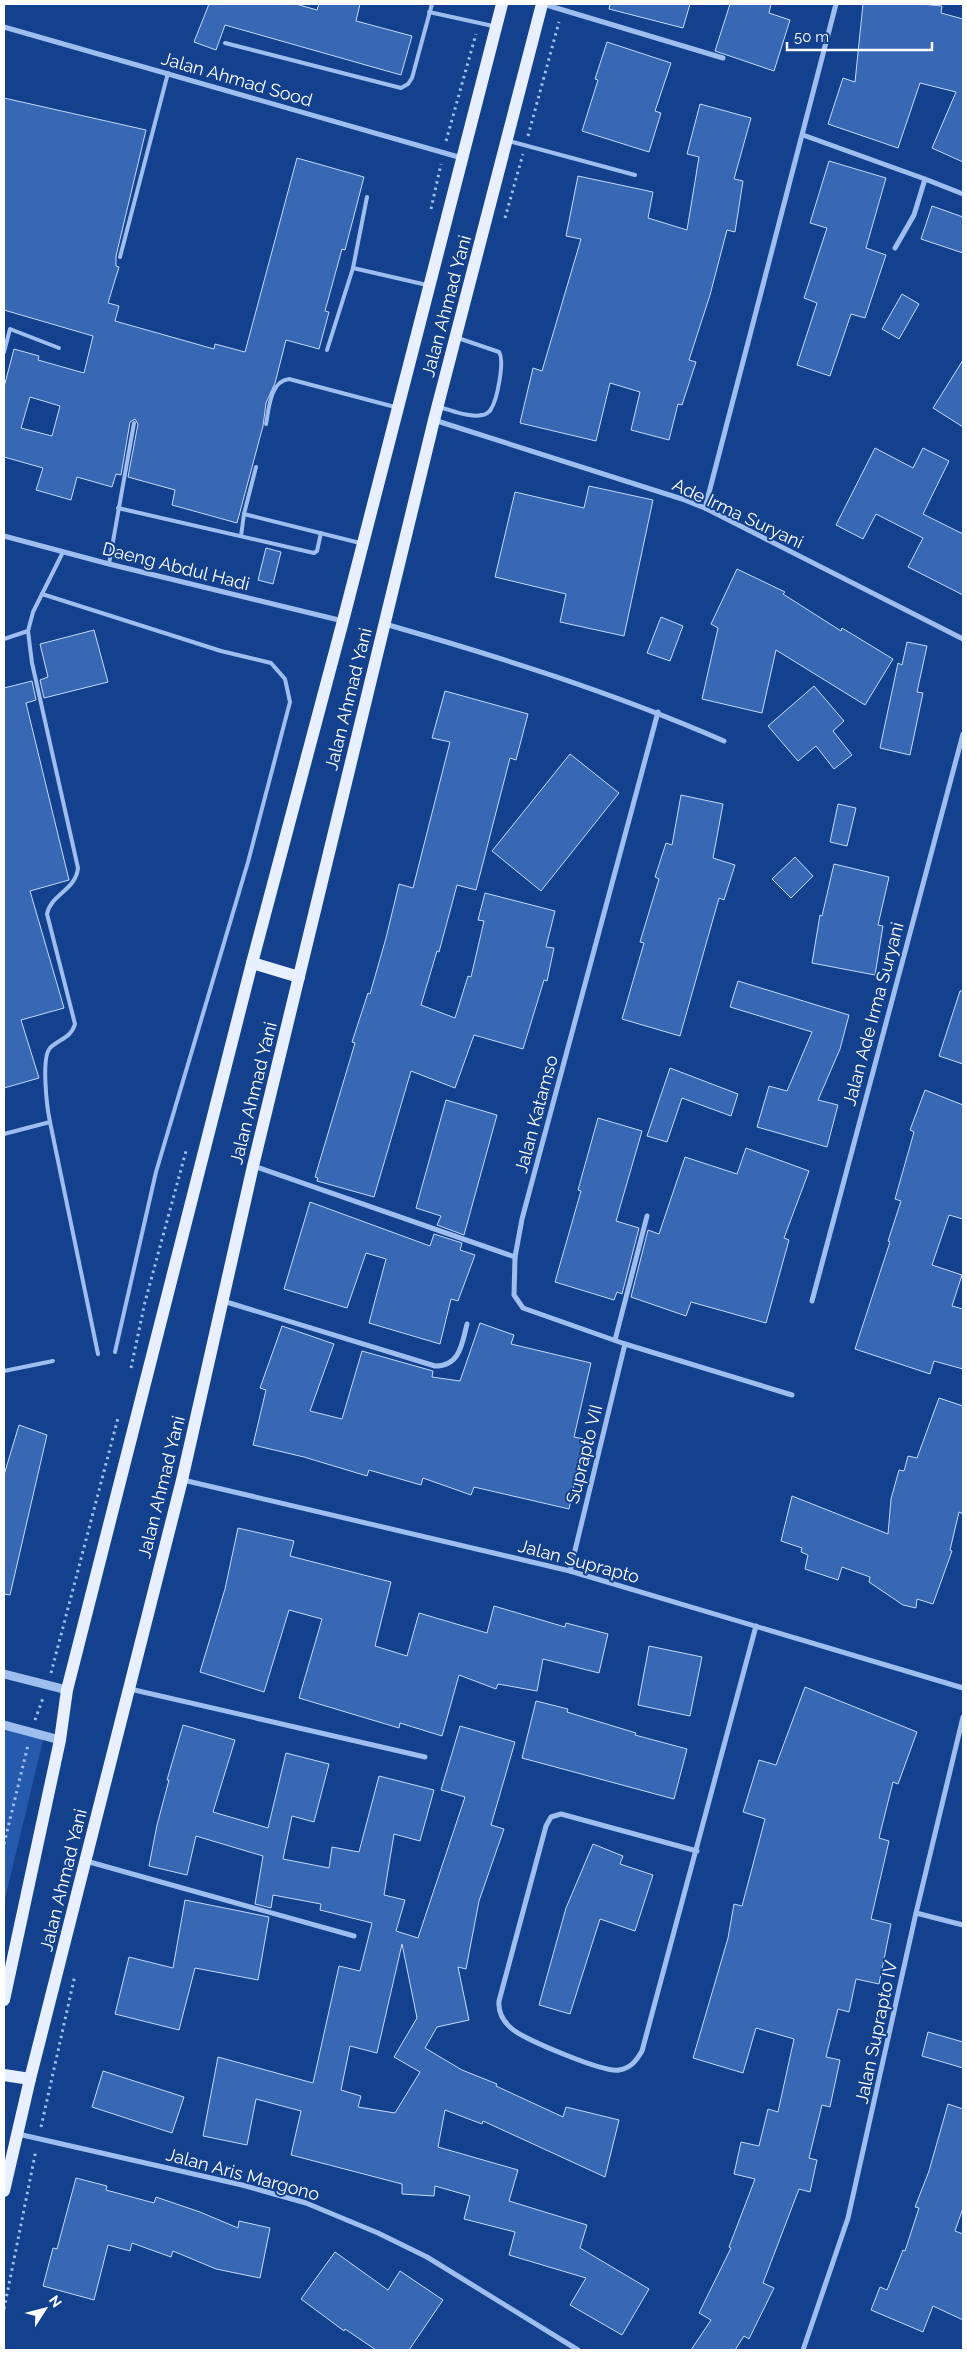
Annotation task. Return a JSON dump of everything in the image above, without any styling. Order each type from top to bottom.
[{"type":"main road","name":"Jalan Ahmad Yani","points":[[4,2000],[60,1740],[67,1690],[252,962],[343,621],[502,4]]},
{"type":"main road","name":"Jalan Ahmad Yani","points":[[4,2191],[30,2079],[182,1480],[253,1166],[434,420],[542,4]]},
{"type":"main road","points":[[252,962],[299,977]]},
{"type":"main road","points":[[4,2075],[30,2079]]},
{"type":"street","points":[[542,4],[722,58]]},
{"type":"street","points":[[705,508],[836,4]]},
{"type":"street","name":"Jalan Ahmad Sood","points":[[4,27],[462,158]]},
{"type":"street","points":[[803,135],[963,194]]},
{"type":"street","points":[[895,248],[914,215],[925,179]]},
{"type":"street","name":"Ade Irma Suryani","points":[[434,420],[705,508],[963,639]]},
{"type":"street","name":"Daeng Abdul Hadi","points":[[4,536],[109,564],[343,621]]},
{"type":"street","points":[[385,624],[493,656],[658,712],[724,741]]},
{"type":"street","name":"Jalan Katamso","points":[[658,712],[522,1219],[515,1257],[514,1295],[519,1305],[528,1310],[625,1344],[792,1395]]},
{"type":"street","name":"Jalan Ade Irma Suryani","points":[[812,1301],[963,734]]},
{"type":"street","points":[[253,1166],[515,1257]]},
{"type":"street","points":[[615,1340],[647,1216]]},
{"type":"street","points":[[223,1301],[435,1366],[444,1366],[457,1358],[467,1324]]},
{"type":"street","name":"Suprapto VII","points":[[570,1571],[625,1344]]},
{"type":"street","name":"Jalan Suprapto","points":[[182,1480],[570,1571],[963,1688]]},
{"type":"street","points":[[697,1851],[561,1814],[551,1817],[546,1826],[499,2001],[500,2014],[506,2024],[522,2036],[601,2068],[617,2071],[626,2069],[636,2061],[642,2051],[697,1851],[756,1626]]},
{"type":"street","points":[[4,1674],[67,1690]]},
{"type":"street","points":[[129,1689],[425,1757]]},
{"type":"street","name":"Jalan Suprapto IV","points":[[803,2350],[848,2218],[916,1913],[963,1717]]},
{"type":"street","points":[[4,1725],[60,1740]]},
{"type":"street","points":[[86,1860],[354,1936]]},
{"type":"street","points":[[916,1913],[963,1925]]},
{"type":"street","name":"Jalan Aris Margono","points":[[18,2134],[242,2185],[306,2203],[378,2232],[427,2257],[578,2350]]},
{"type":"lane","points":[[225,43],[401,88],[408,84],[412,78],[432,4]]},
{"type":"lane","points":[[429,12],[496,27]]},
{"type":"lane","points":[[120,257],[168,74]]},
{"type":"lane","points":[[507,140],[635,175]]},
{"type":"lane","points":[[327,350],[353,268],[367,197]]},
{"type":"lane","points":[[353,268],[429,285]]},
{"type":"lane","points":[[4,352],[10,329],[60,348]]},
{"type":"lane","points":[[438,406],[473,416],[482,415],[492,409],[498,390],[502,357],[499,352],[456,337]]},
{"type":"lane","points":[[266,424],[275,386],[283,380],[289,379],[397,407]]},
{"type":"lane","points":[[109,564],[134,423]]},
{"type":"lane","points":[[241,536],[244,514],[256,467]]},
{"type":"lane","points":[[118,508],[314,553],[317,552],[321,533]]},
{"type":"lane","points":[[244,514],[362,543]]},
{"type":"lane","points":[[63,552],[33,612],[28,631],[32,663],[78,868],[77,876],[70,886],[53,901],[47,914],[75,1024],[72,1032],[50,1048],[46,1055],[50,1122],[98,1354]]},
{"type":"lane","points":[[42,594],[220,651],[271,663],[285,679],[290,702],[248,862],[156,1172],[116,1352]]},
{"type":"lane","points":[[4,638],[28,631]]},
{"type":"lane","points":[[4,1134],[50,1122]]},
{"type":"lane","points":[[4,1371],[53,1361]]},
{"type":"path","points":[[443,152],[479,23]]},
{"type":"path","points":[[129,1374],[145,1302]]},
{"type":"path","points":[[4,1844],[31,1732],[48,1685],[119,1412]]},
{"type":"shaded area","points":[[4,1722],[45,1732],[4,1903]]},
{"type":"building","points":[[209,4],[296,4],[317,10],[319,4],[360,4],[356,21],[412,36],[401,75],[225,25],[216,50],[194,42]]},
{"type":"building","points":[[610,4],[690,4],[683,28],[609,9]]},
{"type":"building","points":[[730,4],[771,4],[769,13],[790,20],[774,71],[715,51]]},
{"type":"building","points":[[863,4],[942,6],[941,13],[963,19],[963,162],[932,148],[956,92],[920,83],[898,148],[828,124],[843,78],[855,82]]},
{"type":"building","points":[[607,42],[671,63],[655,111],[661,113],[649,152],[582,131],[598,80],[595,79]]},
{"type":"building","points":[[4,98],[146,130],[116,256],[116,266],[119,267],[108,303],[119,306],[115,321],[214,349],[215,344],[245,352],[297,158],[364,177],[345,250],[342,249],[325,311],[329,312],[319,349],[286,340],[275,383],[266,403],[263,426],[237,523],[172,505],[175,490],[128,477],[138,424],[135,419],[130,422],[121,475],[116,474],[112,487],[77,477],[71,500],[36,490],[43,468],[4,457],[4,387],[14,349],[39,356],[38,360],[84,373],[93,336],[4,310]],"holes":[[[30,397],[60,406],[52,436],[21,428]]]},
{"type":"building","points":[[700,104],[751,118],[734,179],[743,181],[735,232],[727,230],[710,295],[689,360],[696,362],[682,405],[678,404],[669,440],[631,430],[640,392],[610,383],[596,441],[520,423],[533,368],[542,371],[581,239],[566,236],[578,176],[653,192],[648,218],[687,230],[699,157],[687,154]]},
{"type":"building","points":[[829,161],[886,178],[866,248],[886,255],[865,318],[851,314],[830,376],[797,365],[817,303],[804,298],[827,228],[810,223]]},
{"type":"building","points":[[932,206],[963,217],[963,253],[921,239]]},
{"type":"building","points":[[902,294],[919,304],[899,339],[882,329]]},
{"type":"building","points":[[963,360],[963,427],[933,408]]},
{"type":"building","points":[[875,448],[913,468],[923,448],[949,461],[923,514],[963,534],[963,595],[908,567],[923,538],[876,514],[863,539],[836,525]]},
{"type":"building","points":[[589,486],[653,500],[624,636],[560,622],[566,594],[495,577],[515,492],[584,508]]},
{"type":"building","points":[[266,548],[281,552],[273,584],[258,580]]},
{"type":"building","points":[[737,569],[785,592],[783,594],[841,631],[842,628],[893,659],[865,705],[776,650],[762,713],[702,699],[718,628],[711,624]]},
{"type":"building","points":[[661,617],[683,626],[670,661],[647,653]]},
{"type":"building","points":[[94,630],[108,682],[44,698],[40,680],[48,677],[40,644]]},
{"type":"building","points":[[907,642],[927,646],[917,692],[923,693],[910,755],[880,748],[898,663],[902,665]]},
{"type":"building","points":[[32,681],[36,700],[26,703],[69,880],[30,891],[64,1008],[21,1020],[39,1078],[4,1088],[4,688]]},
{"type":"building","points":[[814,686],[844,721],[833,731],[852,755],[834,769],[816,746],[798,761],[768,726]]},
{"type":"building","points":[[445,691],[528,714],[516,760],[510,758],[476,890],[457,885],[439,952],[437,951],[421,1005],[455,1018],[468,976],[471,977],[484,921],[478,920],[485,893],[555,911],[546,947],[554,948],[547,981],[544,980],[523,1049],[474,1035],[455,1088],[411,1071],[374,1197],[317,1181],[318,1178],[315,1177],[355,1043],[352,1042],[368,993],[370,994],[399,884],[413,888],[450,742],[432,738]]},
{"type":"building","points":[[570,754],[619,793],[541,891],[492,851]]},
{"type":"building","points":[[681,795],[723,804],[713,858],[735,865],[724,900],[719,898],[680,1036],[622,1019],[644,943],[640,942],[659,879],[655,877],[666,843],[672,845]]},
{"type":"building","points":[[838,804],[856,808],[847,846],[830,842]]},
{"type":"building","points":[[795,857],[813,876],[791,898],[772,879]]},
{"type":"building","points":[[834,864],[889,877],[878,925],[883,926],[875,975],[812,963],[820,915],[822,916]]},
{"type":"building","points":[[738,981],[849,1015],[840,1049],[818,1100],[838,1105],[827,1147],[757,1127],[769,1086],[787,1091],[812,1032],[730,1007]]},
{"type":"building","points":[[960,991],[963,991],[963,1064],[939,1056]]},
{"type":"building","points":[[670,1068],[738,1094],[731,1116],[682,1098],[667,1142],[647,1136]]},
{"type":"building","points":[[925,1090],[963,1105],[963,1219],[949,1215],[932,1265],[962,1275],[952,1306],[963,1309],[963,1369],[934,1361],[930,1374],[855,1349],[890,1242],[888,1241],[901,1201],[895,1199],[914,1132],[910,1130]]},
{"type":"building","points":[[446,1100],[497,1115],[464,1235],[437,1225],[441,1216],[416,1208]]},
{"type":"building","points":[[598,1118],[642,1131],[616,1221],[639,1228],[622,1294],[617,1292],[614,1300],[555,1282],[581,1191],[578,1190]]},
{"type":"building","points":[[746,1148],[809,1171],[784,1238],[789,1240],[766,1323],[691,1302],[686,1316],[631,1297],[648,1230],[659,1234],[685,1157],[737,1174]]},
{"type":"building","points":[[310,1202],[430,1246],[434,1234],[462,1243],[460,1250],[475,1255],[458,1301],[451,1299],[440,1344],[369,1323],[386,1259],[366,1253],[347,1308],[284,1289]]},
{"type":"building","points":[[480,1323],[514,1335],[511,1344],[591,1363],[574,1437],[584,1439],[569,1509],[474,1487],[471,1495],[423,1478],[421,1485],[369,1470],[367,1476],[304,1457],[253,1445],[266,1390],[260,1388],[282,1326],[334,1344],[310,1411],[342,1419],[362,1351],[433,1371],[432,1377],[460,1381]]},
{"type":"building","points":[[939,1398],[963,1406],[963,1514],[959,1512],[950,1550],[952,1551],[933,1604],[917,1599],[916,1608],[903,1605],[869,1582],[870,1577],[842,1567],[838,1580],[805,1569],[808,1555],[801,1552],[802,1548],[781,1541],[792,1496],[888,1534],[891,1499],[899,1470],[904,1471],[908,1456],[917,1458]]},
{"type":"building","points":[[19,1425],[47,1435],[10,1595],[4,1594],[4,1475]]},
{"type":"building","points":[[238,1528],[294,1541],[290,1556],[391,1582],[375,1646],[407,1656],[419,1613],[487,1633],[494,1606],[565,1627],[566,1623],[608,1634],[599,1673],[543,1659],[537,1691],[498,1684],[496,1689],[459,1675],[442,1736],[400,1723],[399,1728],[299,1698],[322,1619],[289,1610],[264,1692],[200,1672],[225,1589]]},
{"type":"building","points":[[649,1646],[702,1657],[690,1716],[638,1705]]},
{"type":"building","points":[[805,1687],[917,1732],[898,1784],[893,1782],[879,1838],[889,1841],[871,1919],[891,1924],[879,1984],[856,1979],[849,2012],[838,2009],[826,2057],[840,2060],[830,2107],[822,2105],[809,2158],[817,2160],[810,2192],[799,2189],[763,2283],[774,2288],[749,2339],[744,2336],[735,2350],[691,2350],[711,2320],[699,2313],[731,2248],[729,2247],[755,2179],[734,2174],[741,2142],[759,2146],[768,2109],[778,2112],[794,2039],[756,2028],[743,2073],[693,2058],[728,1938],[734,1904],[742,1906],[765,1819],[743,1812],[759,1760],[776,1765]]},
{"type":"building","points":[[536,1701],[568,1709],[567,1712],[636,1733],[635,1735],[687,1749],[674,1799],[522,1758]]},
{"type":"building","points":[[183,1725],[235,1740],[213,1812],[268,1828],[286,1753],[329,1764],[314,1822],[292,1816],[283,1859],[329,1868],[332,1847],[359,1852],[379,1776],[434,1790],[420,1841],[394,1834],[384,1895],[405,1900],[396,1931],[418,1938],[465,1797],[441,1790],[460,1726],[515,1742],[491,1825],[504,1829],[479,1901],[466,1969],[458,1967],[469,2020],[437,2027],[425,2048],[462,2070],[497,2084],[496,2086],[563,2117],[566,2107],[619,2120],[605,2177],[483,2121],[482,2124],[445,2110],[438,2147],[518,2170],[509,2201],[587,2225],[580,2248],[649,2289],[622,2335],[570,2305],[586,2278],[509,2255],[515,2232],[464,2219],[470,2196],[435,2186],[434,2196],[402,2194],[402,2184],[291,2155],[301,2111],[256,2099],[247,2145],[203,2136],[218,2057],[313,2083],[339,1966],[360,1971],[372,1923],[320,1910],[321,1904],[273,1895],[271,1908],[255,1904],[263,1856],[196,1836],[187,1875],[149,1866],[169,1780],[167,1780]],"holes":[[[402,1944],[417,2018],[394,2057],[420,2072],[395,2113],[358,2107],[361,2096],[341,2090],[350,2046],[377,2053]]]},
{"type":"building","points":[[593,1844],[623,1856],[620,1864],[653,1875],[635,1931],[600,1919],[570,2014],[539,2005],[566,1908]]},
{"type":"building","points":[[185,1900],[269,1917],[258,1980],[195,1968],[179,2030],[115,2014],[129,1957],[173,1968]]},
{"type":"building","points":[[928,2032],[963,2042],[963,2068],[922,2056]]},
{"type":"building","points":[[103,2071],[184,2097],[172,2133],[92,2107]]},
{"type":"building","points":[[948,2104],[963,2109],[963,2208],[955,2231],[963,2234],[963,2320],[933,2306],[923,2332],[871,2310],[880,2287],[887,2290],[903,2250],[905,2251],[919,2208],[915,2207],[929,2171]]},
{"type":"building","points":[[76,2178],[107,2186],[106,2190],[154,2203],[156,2197],[200,2212],[238,2228],[239,2221],[270,2228],[260,2278],[216,2269],[173,2251],[171,2257],[132,2243],[130,2251],[108,2245],[94,2300],[43,2286],[53,2248],[57,2249]]},
{"type":"building","points":[[335,2252],[388,2290],[400,2271],[443,2300],[409,2350],[376,2350],[345,2329],[344,2331],[301,2299]]}]
